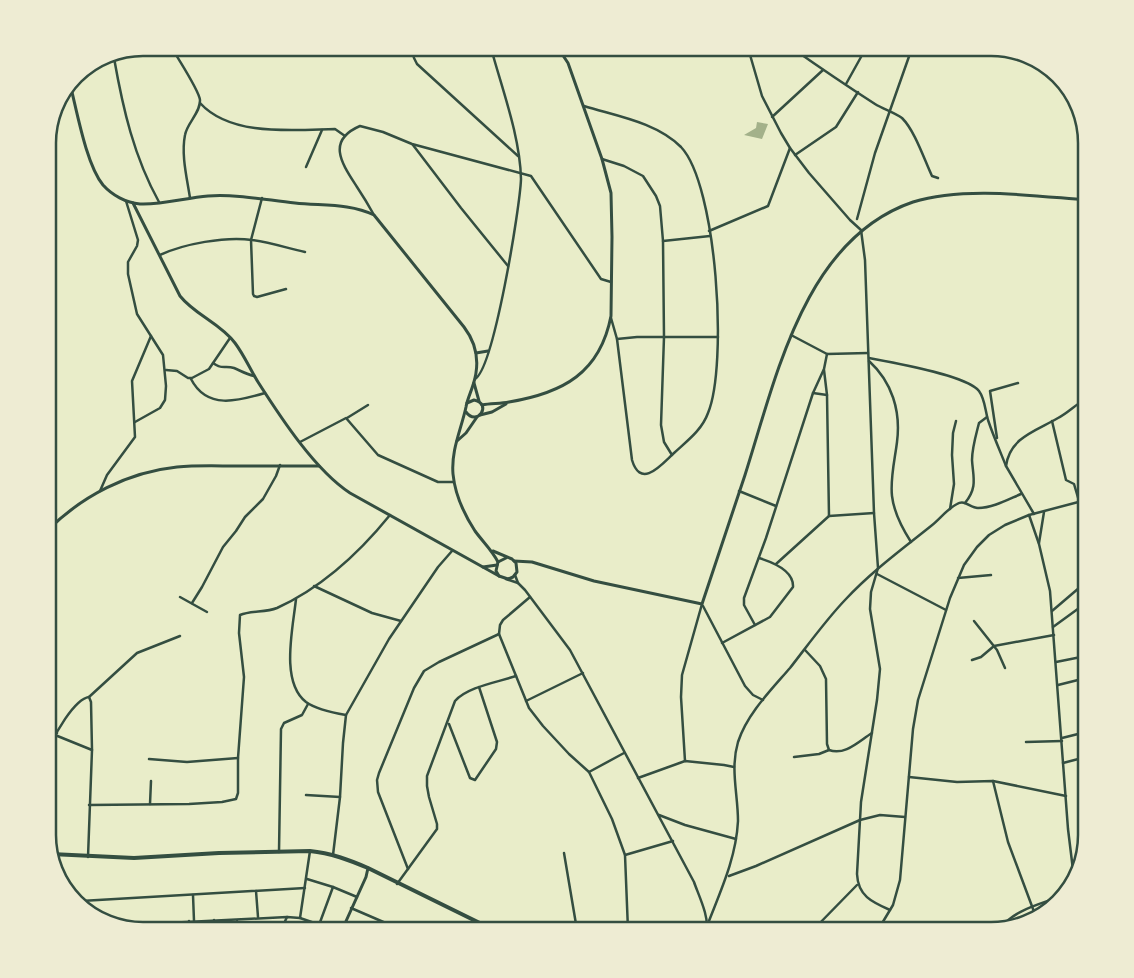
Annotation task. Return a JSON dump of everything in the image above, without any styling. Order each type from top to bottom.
[{"type":"main road","points":[[58,855],[134,858],[219,853],[310,851],[333,855],[368,868],[477,922]]},
{"type":"street","points":[[177,56],[197,91],[200,103],[219,119],[244,126],[275,130],[322,130],[335,128],[345,136]]},
{"type":"street","points":[[413,56],[417,64],[519,157]]},
{"type":"street","points":[[474,381],[480,374],[498,317],[521,185],[519,157],[493,56]]},
{"type":"street","points":[[482,405],[509,403],[538,396],[559,388],[578,376],[595,360],[606,338],[611,316],[611,202],[602,159],[568,63],[563,56]]},
{"type":"street","points":[[750,56],[762,96],[790,148],[850,220],[861,230],[865,260],[874,513],[878,568],[871,592],[870,609],[872,628],[879,657],[880,675],[860,820],[857,862],[858,884],[861,892],[869,900],[890,910]]},
{"type":"street","points":[[803,56],[903,119],[932,176],[938,178]]},
{"type":"street","points":[[846,84],[862,56]]},
{"type":"street","points":[[857,220],[875,153],[909,56]]},
{"type":"street","points":[[115,62],[128,129],[142,168],[159,202]]},
{"type":"street","points":[[772,117],[823,70]]},
{"type":"street","points":[[795,155],[836,127],[858,92]]},
{"type":"street","points":[[72,93],[96,174],[105,187],[126,201],[139,204],[209,196],[262,198],[354,208],[374,215]]},
{"type":"street","points":[[190,198],[185,165],[185,136],[200,103]]},
{"type":"street","points":[[584,106],[654,129],[668,136],[681,148],[696,172],[710,236],[717,289],[718,337],[715,381],[709,412],[698,429],[660,467],[651,473],[643,473],[634,467],[617,339],[611,316]]},
{"type":"street","points":[[611,282],[601,278],[532,176],[412,144],[362,126],[345,136],[339,148],[340,159],[374,215],[464,327],[476,353],[477,365],[474,381],[460,426],[453,466],[454,482],[463,510],[476,533],[493,551],[514,561],[526,562],[594,581],[702,604]]},
{"type":"street","points":[[306,167],[322,130]]},
{"type":"street","points":[[412,144],[508,266]]},
{"type":"street","points":[[709,231],[768,206],[790,148]]},
{"type":"street","points":[[602,159],[638,173],[646,180],[660,206],[663,241],[664,337],[661,425],[664,442],[672,455]]},
{"type":"street","points":[[685,761],[681,697],[682,675],[702,604],[770,392],[791,335],[823,276],[838,255],[861,230],[892,211],[914,202],[950,195],[986,193],[1078,199]]},
{"type":"street","points":[[262,198],[251,240],[254,296],[286,289]]},
{"type":"street","points":[[126,201],[138,240],[137,246],[128,262],[129,281],[136,311],[163,355],[166,370],[163,403],[160,408],[135,422]]},
{"type":"street","points":[[132,202],[183,299],[231,338],[242,352],[265,393],[300,442],[320,466],[343,489],[452,551],[518,584],[566,642],[673,841],[698,892],[706,922]]},
{"type":"street","points":[[663,241],[710,236]]},
{"type":"street","points":[[160,255],[179,247],[193,244],[241,239],[305,252]]},
{"type":"street","points":[[791,335],[827,354],[868,353]]},
{"type":"street","points":[[100,491],[107,475],[134,440],[135,422],[132,381],[151,336]]},
{"type":"street","points":[[617,339],[718,337]]},
{"type":"street","points":[[191,379],[209,369],[231,338]]},
{"type":"street","points":[[476,353],[488,352]]},
{"type":"street","points":[[754,625],[743,600],[759,558],[813,393],[824,369],[827,354]]},
{"type":"street","points":[[869,360],[899,363],[969,383],[980,392],[987,417],[1006,466],[1034,514]]},
{"type":"street","points":[[869,360],[885,379],[895,399],[898,415],[898,440],[893,470],[892,494],[896,513],[911,542]]},
{"type":"street","points":[[213,363],[220,367],[233,367],[243,373],[254,376]]},
{"type":"street","points":[[824,369],[827,394],[829,516]]},
{"type":"street","points":[[166,370],[177,371],[191,379],[194,386],[206,396],[217,400],[242,400],[265,393]]},
{"type":"street","points":[[457,441],[466,433],[483,410],[474,381]]},
{"type":"street","points":[[998,444],[990,391],[1018,383]]},
{"type":"street","points":[[813,393],[827,394]]},
{"type":"street","points":[[467,403],[471,400],[479,401]]},
{"type":"street","points":[[466,411],[472,417],[478,416],[492,412],[509,403]]},
{"type":"street","points":[[1006,466],[1008,456],[1016,445],[1037,428],[1052,421],[1078,403]]},
{"type":"street","points":[[300,442],[368,405]]},
{"type":"street","points":[[965,503],[969,498],[974,481],[972,460],[979,424],[987,417]]},
{"type":"street","points":[[347,418],[378,455],[438,482],[454,482]]},
{"type":"street","points":[[1052,421],[1066,480],[1074,484],[1078,498]]},
{"type":"street","points":[[950,509],[954,484],[952,455],[953,433],[956,422]]},
{"type":"street","points":[[192,603],[222,547],[245,517],[266,495],[280,465]]},
{"type":"street","points":[[56,523],[74,508],[100,491],[132,477],[166,468],[189,466],[320,466]]},
{"type":"street","points":[[739,490],[776,506]]},
{"type":"street","points":[[709,922],[728,876],[736,839],[737,807],[734,767],[736,751],[741,735],[763,700],[845,601],[878,568],[956,504],[965,503],[979,508],[999,503],[1021,494]]},
{"type":"street","points":[[883,922],[890,910],[900,880],[914,724],[918,700],[958,578],[969,556],[989,535],[1005,524],[1078,501]]},
{"type":"street","points":[[1039,544],[1044,512]]},
{"type":"street","points":[[776,564],[829,516],[874,513]]},
{"type":"street","points":[[89,806],[206,803],[236,799],[238,793],[238,758],[244,677],[239,617],[244,614],[273,610],[314,586],[362,546],[390,515]]},
{"type":"street","points":[[1029,515],[1039,544],[1050,591],[1072,865]]},
{"type":"street","points":[[333,855],[340,797],[346,715],[360,688],[401,621],[438,567],[452,551]]},
{"type":"street","points":[[493,551],[497,564],[496,571],[499,576]]},
{"type":"street","points":[[483,567],[497,564],[506,558]]},
{"type":"street","points":[[722,643],[771,616],[793,587],[791,578],[776,564],[759,558]]},
{"type":"street","points":[[514,561],[517,569],[518,584]]},
{"type":"street","points":[[517,569],[526,562]]},
{"type":"street","points":[[877,574],[946,610]]},
{"type":"street","points":[[505,579],[516,575]]},
{"type":"street","points":[[958,578],[991,575]]},
{"type":"street","points":[[314,586],[364,609],[401,621]]},
{"type":"street","points":[[1052,611],[1078,589]]},
{"type":"street","points":[[180,597],[207,612]]},
{"type":"street","points":[[530,597],[503,620],[500,625],[499,634],[526,701],[543,726],[589,772],[612,819],[625,855],[628,922]]},
{"type":"street","points":[[296,598],[290,669],[295,688],[308,704],[346,715]]},
{"type":"street","points":[[702,604],[747,690],[763,700]]},
{"type":"street","points":[[1053,627],[1078,609]]},
{"type":"street","points":[[974,621],[994,646],[1005,668]]},
{"type":"street","points":[[408,869],[378,792],[377,780],[379,773],[414,688],[424,672],[439,662],[499,634]]},
{"type":"street","points":[[972,660],[980,657],[994,646],[1054,635]]},
{"type":"street","points":[[92,750],[56,734],[72,710],[137,654],[180,636]]},
{"type":"street","points":[[804,650],[820,666],[826,680],[827,744],[829,750]]},
{"type":"street","points":[[1056,662],[1078,658]]},
{"type":"street","points":[[526,701],[583,673]]},
{"type":"street","points":[[398,884],[437,829],[428,797],[427,781],[453,706],[458,698],[479,687],[516,676]]},
{"type":"street","points":[[1058,685],[1078,680]]},
{"type":"street","points":[[448,723],[470,778],[475,780],[496,750],[497,742],[479,687]]},
{"type":"street","points":[[88,857],[92,750],[91,702],[89,697]]},
{"type":"street","points":[[280,852],[281,729],[284,723],[302,715],[308,704]]},
{"type":"street","points":[[794,757],[819,754],[829,750],[836,752],[846,749],[872,733]]},
{"type":"street","points":[[1026,742],[1062,740],[1078,735]]},
{"type":"street","points":[[589,772],[624,753]]},
{"type":"street","points":[[148,759],[187,762],[238,758]]},
{"type":"street","points":[[1063,763],[1078,759]]},
{"type":"street","points":[[638,778],[685,761],[734,767]]},
{"type":"street","points":[[909,778],[957,782],[993,780],[1066,796]]},
{"type":"street","points":[[993,780],[1008,842],[1032,908]]},
{"type":"street","points":[[150,804],[151,782]]},
{"type":"street","points":[[306,794],[340,797]]},
{"type":"street","points":[[658,814],[679,823],[736,839]]},
{"type":"street","points":[[728,876],[860,820],[880,815],[905,817]]},
{"type":"street","points":[[625,855],[673,841]]},
{"type":"street","points":[[300,918],[310,851]]},
{"type":"street","points":[[564,853],[575,922]]},
{"type":"street","points":[[346,922],[368,868]]},
{"type":"street","points":[[307,879],[357,897]]},
{"type":"street","points":[[821,922],[858,884]]},
{"type":"street","points":[[320,922],[333,887]]},
{"type":"street","points":[[86,900],[305,888]]},
{"type":"street","points":[[256,891],[258,917]]},
{"type":"street","points":[[193,895],[194,921]]},
{"type":"street","points":[[1007,920],[1014,915],[1044,903]]},
{"type":"street","points":[[352,908],[384,922]]},
{"type":"street","points":[[284,922],[287,916]]},
{"type":"street","points":[[174,922],[287,916],[309,922]]},
{"type":"street","points":[[236,918],[237,922]]},
{"type":"shaded area","points":[[757,122],[768,124],[762,139],[744,135],[756,128]]}]
